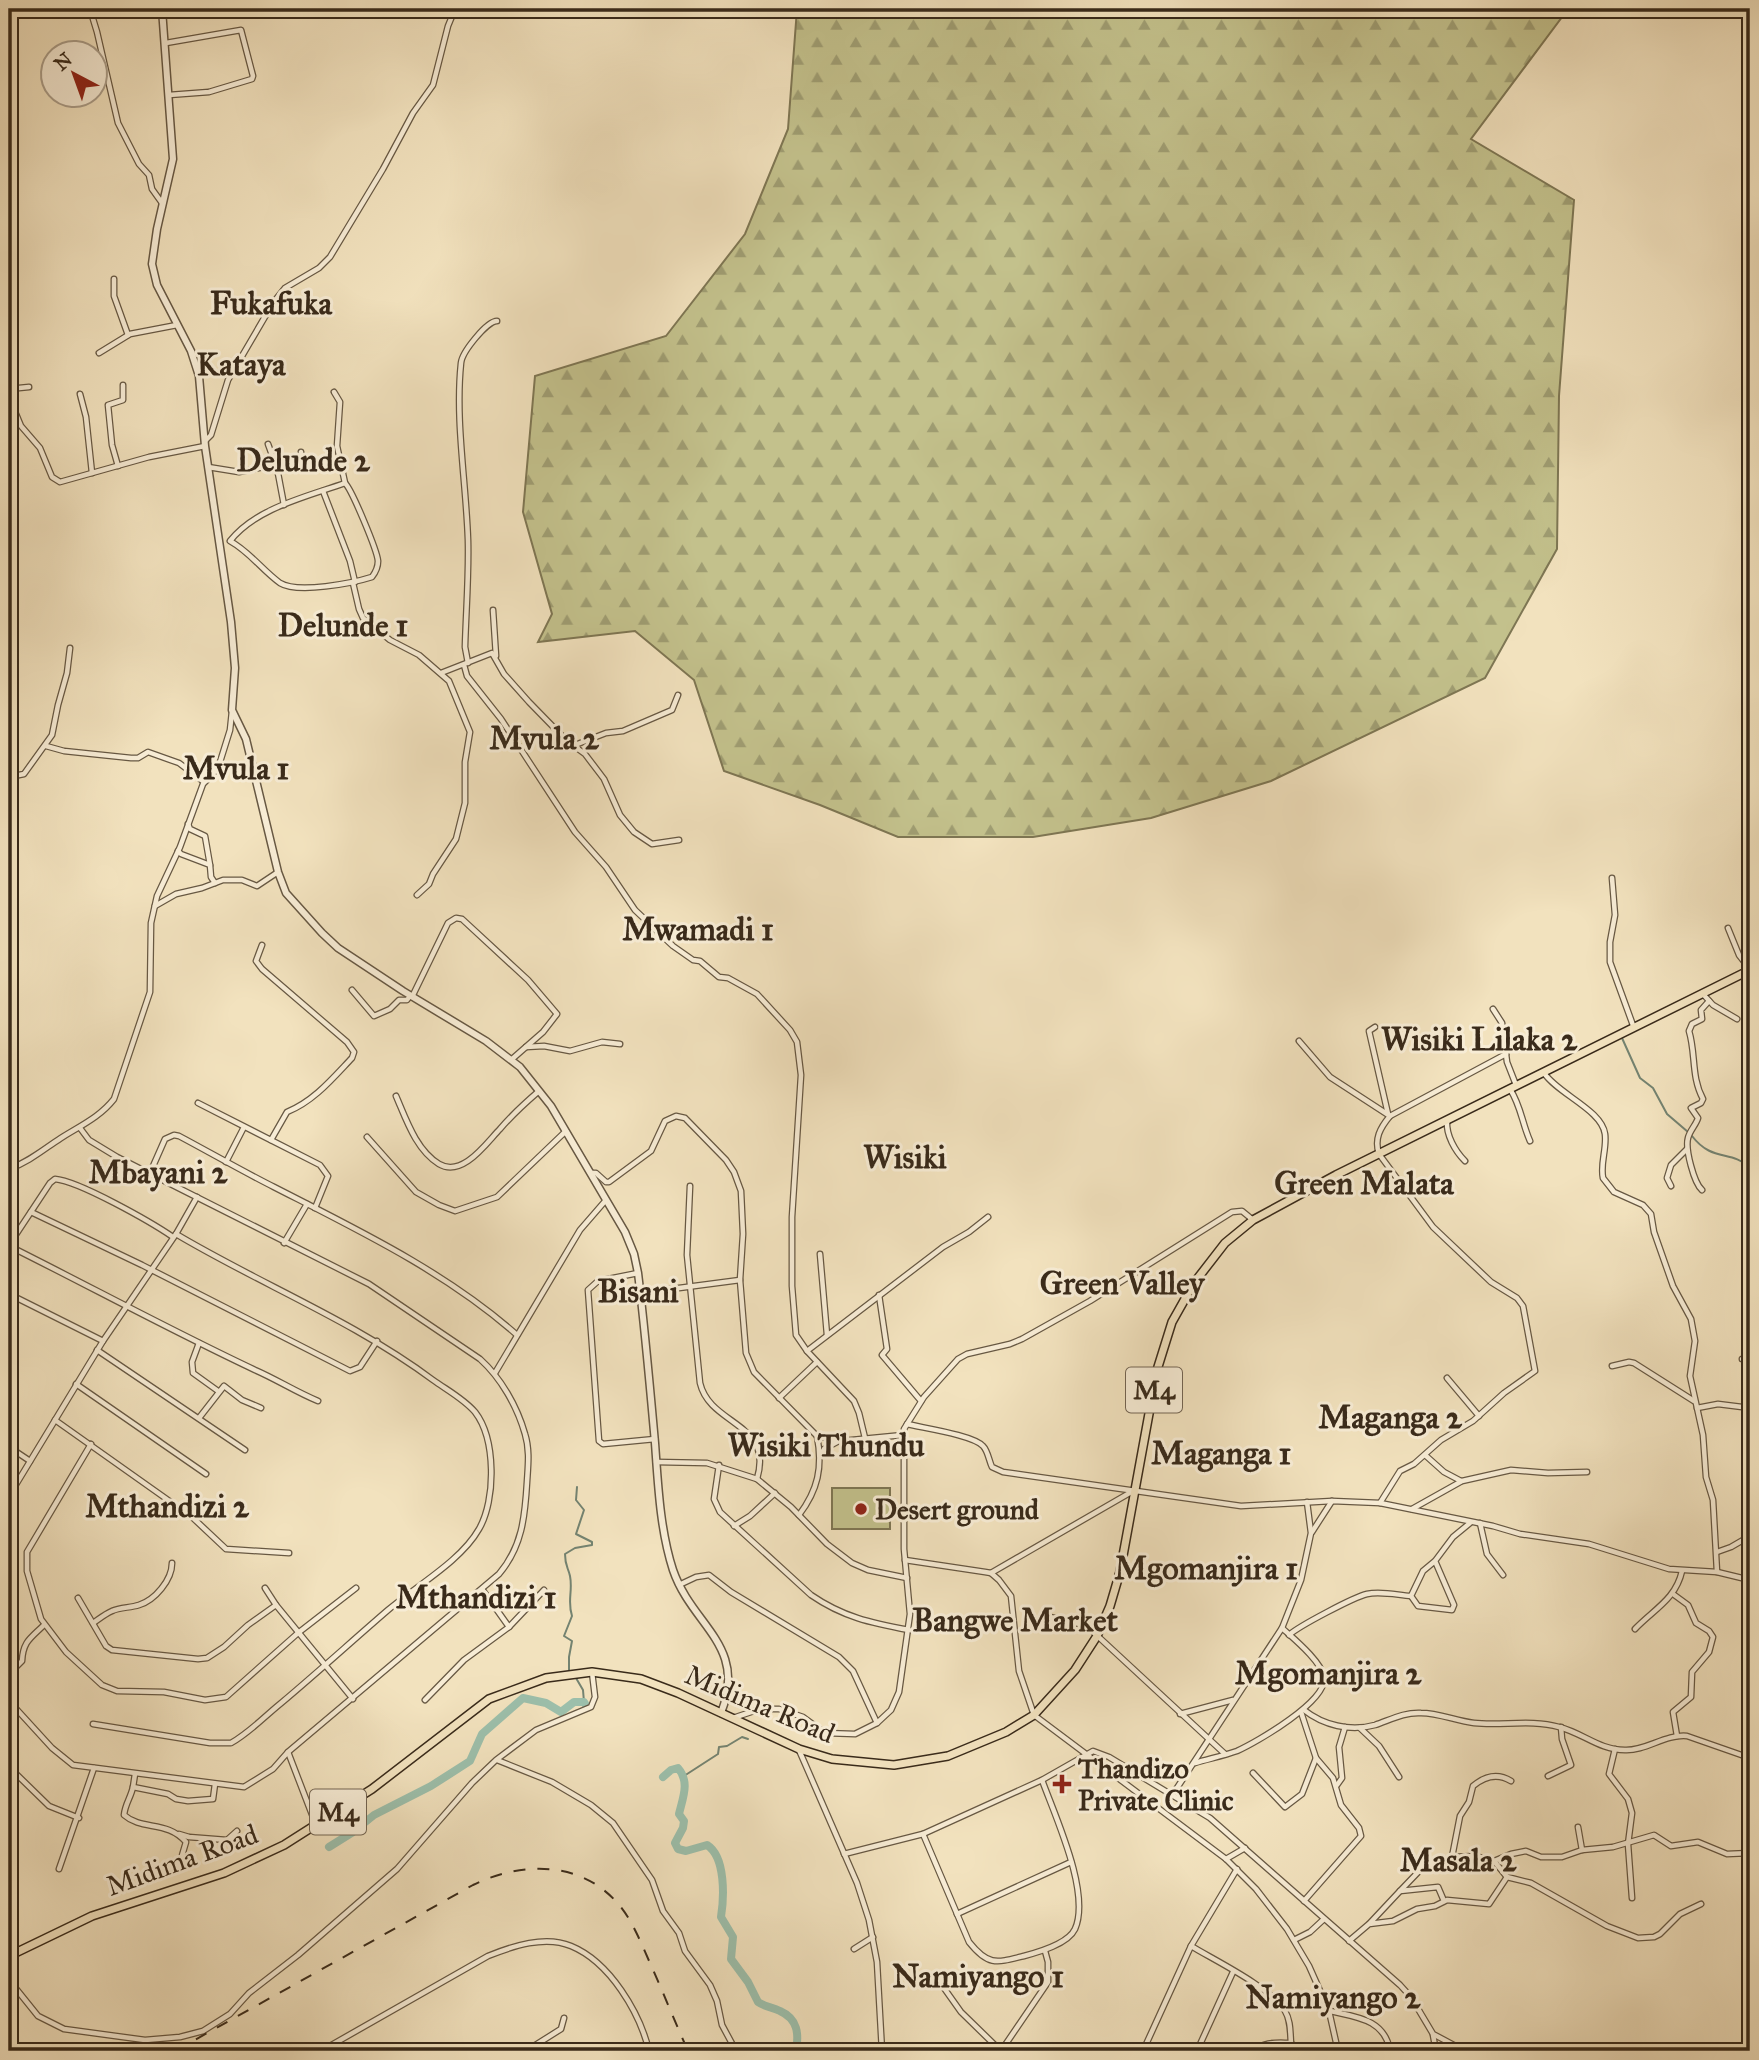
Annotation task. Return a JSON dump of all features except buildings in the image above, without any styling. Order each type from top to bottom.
[{"type":"main road","name":"Midima Road","points":[[9,1956],[113,1908],[224,1873],[274,1850],[372,1789],[489,1699],[546,1678],[592,1672],[641,1679],[678,1693],[799,1749],[832,1759],[894,1765],[947,1756],[967,1749],[1034,1715],[1075,1670],[1097,1636],[1110,1606],[1120,1572],[1157,1370],[1172,1322],[1207,1264],[1225,1243],[1253,1220],[1379,1154],[1750,969]]},
{"type":"street","points":[[90,9],[118,123],[139,164],[149,175],[152,189],[163,204]]},
{"type":"street","points":[[9,1169],[25,1163],[80,1128],[107,1108],[119,1089],[150,992],[151,923],[154,906],[204,782],[220,762],[230,730],[235,668],[233,644],[208,467],[199,376],[191,351],[157,285],[152,264],[173,159],[162,9]]},
{"type":"street","points":[[9,397],[21,426],[40,447],[52,477],[61,482],[205,443],[211,435],[228,380],[273,303],[285,288],[319,268],[330,257],[378,179],[413,113],[429,92],[455,9]]},
{"type":"street","points":[[166,43],[241,30],[253,76],[252,79],[209,92],[169,95]]},
{"type":"street","points":[[114,279],[114,296],[128,335]]},
{"type":"street","points":[[497,321],[492,321],[482,329],[461,361],[460,402],[468,541],[465,647],[467,676],[501,719],[575,832],[606,867],[635,910],[673,946],[693,960],[700,961],[719,977],[728,978],[757,994],[790,1030],[797,1042],[802,1075],[792,1217],[792,1286],[796,1335],[807,1351],[854,1401],[865,1438]]},
{"type":"street","points":[[99,353],[128,335],[178,324]]},
{"type":"street","points":[[118,466],[112,445],[108,405],[123,400],[123,385]]},
{"type":"street","points":[[9,390],[29,387]]},
{"type":"street","points":[[230,541],[249,553],[283,584],[298,587],[354,583],[372,577],[378,561],[352,492],[345,483],[337,446],[340,401],[334,392]]},
{"type":"street","points":[[80,394],[86,417],[92,474]]},
{"type":"street","points":[[268,444],[284,505]]},
{"type":"street","points":[[208,467],[239,472],[276,467],[302,459],[301,452]]},
{"type":"street","points":[[218,543],[230,541],[260,516],[345,483]]},
{"type":"street","points":[[323,491],[351,561],[363,618],[390,640],[411,649],[441,673],[454,689],[470,732],[465,762],[465,803],[456,839],[429,884],[417,895]]},
{"type":"street","points":[[494,610],[496,657],[509,681],[585,754],[604,779],[618,812],[634,832],[652,844],[679,840]]},
{"type":"street","points":[[9,777],[24,774],[52,735],[67,673],[70,648]]},
{"type":"street","points":[[441,673],[489,653],[496,657]]},
{"type":"street","points":[[574,746],[606,733],[631,728],[668,712],[674,707],[678,695]]},
{"type":"street","points":[[232,710],[246,739],[278,872],[286,892],[338,948],[486,1041],[511,1060],[540,1091],[629,1241],[638,1273],[656,1462],[669,1556],[679,1585],[719,1646],[729,1667],[728,1695],[721,1713]]},
{"type":"street","points":[[46,746],[131,758],[138,758],[148,752],[179,763],[204,782]]},
{"type":"street","points":[[188,824],[190,829],[205,836],[211,877],[215,883]]},
{"type":"street","points":[[178,850],[181,854],[209,865]]},
{"type":"street","points":[[154,906],[176,894],[215,883],[235,880],[257,886],[278,872]]},
{"type":"street","points":[[1612,878],[1615,915],[1610,942],[1610,962],[1634,1028]]},
{"type":"street","points":[[352,990],[374,1016],[390,1009],[399,1000],[407,1000],[448,923],[456,918],[462,919],[528,980],[557,1014],[543,1032],[511,1060]]},
{"type":"street","points":[[1728,928],[1739,955],[1750,969]]},
{"type":"street","points":[[262,945],[256,961],[262,969],[347,1042],[354,1052],[344,1067],[306,1103],[285,1113],[271,1140]]},
{"type":"street","points":[[1702,993],[1709,1001],[1737,1019]]},
{"type":"street","points":[[1702,1190],[1695,1183],[1687,1149],[1688,1138],[1698,1118],[1690,1108],[1701,1103],[1703,1099],[1693,1071],[1689,1031],[1692,1024],[1702,1019],[1701,1010],[1709,1001]]},
{"type":"street","points":[[1493,1009],[1499,1016],[1503,1029],[1521,1123],[1530,1141]]},
{"type":"street","points":[[1376,1027],[1370,1030],[1370,1035],[1389,1115]]},
{"type":"street","points":[[1299,1041],[1330,1077],[1389,1115]]},
{"type":"street","points":[[526,1047],[544,1046],[570,1051],[602,1042],[620,1044]]},
{"type":"street","points":[[1380,1503],[1396,1475],[1436,1444],[1468,1425],[1504,1393],[1535,1371],[1523,1306],[1517,1298],[1491,1282],[1433,1227],[1379,1154],[1376,1141],[1389,1115],[1506,1054]]},
{"type":"street","points":[[1544,1072],[1553,1085],[1591,1113],[1602,1125],[1606,1137],[1602,1172],[1605,1183],[1614,1192],[1643,1205],[1651,1214],[1654,1232],[1673,1286],[1689,1314],[1695,1335],[1695,1356],[1690,1368],[1703,1435],[1706,1477],[1713,1500],[1717,1572]]},
{"type":"street","points":[[396,1096],[417,1141],[438,1163],[449,1166],[476,1156],[499,1129],[540,1091]]},
{"type":"street","points":[[198,1103],[316,1162],[326,1171],[327,1181],[316,1208]]},
{"type":"street","points":[[591,1173],[596,1173],[609,1182],[651,1151],[665,1121],[676,1116],[685,1118],[726,1160],[737,1179],[743,1213],[740,1280],[747,1359],[754,1372],[817,1436],[841,1440],[903,1435]]},
{"type":"street","points":[[1447,1120],[1451,1141],[1465,1161]]},
{"type":"street","points":[[226,1162],[244,1127]]},
{"type":"street","points":[[9,1701],[62,1758],[73,1765],[244,1787],[273,1769],[288,1752],[482,1589],[507,1565],[522,1533],[525,1519],[529,1455],[526,1434],[495,1373],[468,1349],[377,1289],[97,1146],[86,1138],[80,1128]]},
{"type":"street","points":[[367,1137],[416,1192],[439,1205],[455,1210],[497,1197],[566,1131]]},
{"type":"street","points":[[150,1173],[165,1139],[174,1135],[358,1230],[461,1292],[492,1313],[517,1335]]},
{"type":"street","points":[[1671,1186],[1667,1178],[1671,1166],[1687,1149]]},
{"type":"street","points":[[93,1724],[210,1743],[231,1743],[459,1553],[479,1530],[488,1504],[490,1455],[484,1429],[470,1407],[377,1341],[124,1209],[58,1179],[50,1183],[9,1246],[318,1401]]},
{"type":"street","points":[[690,1186],[687,1255],[701,1389],[712,1403],[744,1429],[758,1446],[761,1462],[757,1479]]},
{"type":"street","points":[[9,1496],[97,1350],[197,1197]]},
{"type":"street","points":[[495,1373],[580,1230],[607,1200]]},
{"type":"street","points":[[284,1243],[307,1204]]},
{"type":"street","points":[[732,1718],[760,1709],[779,1709],[803,1717],[825,1733],[855,1734],[877,1723],[891,1710],[899,1692],[909,1630],[903,1435],[906,1424],[920,1401],[953,1362],[967,1353],[1021,1339],[1090,1301],[1233,1212],[1242,1211],[1253,1220]]},
{"type":"street","points":[[31,1212],[350,1371],[360,1367],[377,1341]]},
{"type":"street","points":[[807,1351],[943,1247],[988,1217]]},
{"type":"street","points":[[820,1254],[827,1335]]},
{"type":"street","points":[[638,1273],[598,1281],[588,1290],[599,1441],[603,1444],[655,1439]]},
{"type":"street","points":[[640,1293],[740,1280]]},
{"type":"street","points":[[9,1294],[103,1341]]},
{"type":"street","points":[[879,1295],[887,1349],[882,1355],[920,1401]]},
{"type":"street","points":[[199,1343],[192,1362],[193,1373],[218,1391]]},
{"type":"street","points":[[97,1350],[245,1450]]},
{"type":"street","points":[[1742,1359],[1750,1359]]},
{"type":"street","points":[[779,1398],[817,1362]]},
{"type":"street","points":[[1612,1366],[1634,1363],[1695,1402]]},
{"type":"street","points":[[1447,1378],[1479,1416]]},
{"type":"street","points":[[76,1384],[205,1474]]},
{"type":"street","points":[[199,1418],[218,1391],[226,1386],[242,1400],[261,1409]]},
{"type":"street","points":[[1697,1408],[1718,1404],[1750,1408]]},
{"type":"street","points":[[55,1420],[192,1517],[226,1549],[289,1553]]},
{"type":"street","points":[[906,1424],[980,1443],[985,1448],[990,1465],[997,1470],[1241,1506],[1307,1502],[1380,1503],[1480,1523],[1532,1537],[1589,1544],[1682,1571],[1717,1572],[1750,1580]]},
{"type":"street","points":[[799,1515],[817,1485],[820,1457],[817,1436]]},
{"type":"street","points":[[820,1457],[827,1447],[841,1440]]},
{"type":"street","points":[[91,1444],[27,1552],[27,1570],[44,1625],[66,1652],[106,1688],[117,1691],[164,1692],[212,1700],[226,1697],[298,1633],[356,1588]]},
{"type":"street","points":[[9,1447],[30,1461]]},
{"type":"street","points":[[1425,1455],[1444,1472],[1462,1481]]},
{"type":"street","points":[[656,1462],[719,1465],[757,1479],[799,1515],[827,1544],[852,1563],[868,1570],[906,1578]]},
{"type":"street","points":[[719,1465],[714,1499],[720,1512],[811,1595],[860,1621],[909,1630]]},
{"type":"street","points":[[1411,1509],[1462,1481],[1519,1469],[1539,1473],[1587,1472]]},
{"type":"street","points":[[905,1559],[991,1573],[1134,1491]]},
{"type":"street","points":[[733,1526],[750,1516],[775,1493]]},
{"type":"street","points":[[1173,1794],[1282,1628],[1301,1580],[1311,1533],[1307,1502]]},
{"type":"street","points":[[1311,1533],[1332,1502]]},
{"type":"street","points":[[1435,1561],[1454,1609],[1422,1607],[1415,1604],[1411,1596],[1418,1577],[1435,1561],[1452,1537],[1470,1522]]},
{"type":"street","points":[[1480,1523],[1487,1554],[1503,1575]]},
{"type":"street","points":[[1717,1552],[1750,1535]]},
{"type":"street","points":[[93,1623],[113,1610],[141,1605],[152,1598],[166,1581],[172,1563]]},
{"type":"street","points":[[1635,1629],[1673,1594],[1682,1571]]},
{"type":"street","points":[[991,1573],[1011,1597],[1019,1671],[1034,1715],[1237,1868],[1263,1897],[1310,1966],[1329,2011],[1338,2051]]},
{"type":"street","points":[[679,1585],[696,1577],[709,1575],[731,1592],[839,1657],[853,1671],[877,1723]]},
{"type":"street","points":[[265,1588],[353,1699]]},
{"type":"street","points":[[482,1589],[509,1627]]},
{"type":"street","points":[[425,1700],[476,1649],[509,1627],[544,1590]]},
{"type":"street","points":[[1289,1635],[1299,1627],[1362,1596],[1376,1593],[1411,1596]]},
{"type":"street","points":[[1673,1594],[1688,1605],[1696,1623],[1713,1637],[1709,1652],[1692,1672],[1691,1697],[1673,1712],[1677,1736]]},
{"type":"street","points":[[78,1598],[106,1646],[112,1650],[198,1659],[216,1653],[276,1605]]},
{"type":"street","points":[[1050,1617],[1084,1625],[1225,1754]]},
{"type":"street","points":[[9,1674],[22,1661],[27,1642],[44,1625]]},
{"type":"street","points":[[1195,1763],[1238,1750],[1302,1711],[1320,1693],[1325,1678],[1317,1661],[1282,1628]]},
{"type":"street","points":[[9,1980],[38,2016],[64,2029],[145,2040],[180,2037],[203,2031],[230,2014],[249,1993],[298,1955],[397,1869],[472,1783],[496,1760],[536,1730],[592,1707],[595,1697],[592,1672]]},
{"type":"street","points":[[1179,1714],[1235,1700]]},
{"type":"street","points":[[1302,1711],[1320,1721],[1360,1728],[1398,1716],[1418,1713],[1470,1723],[1542,1723],[1561,1727],[1592,1743],[1615,1749],[1632,1750],[1677,1736],[1692,1737],[1750,1758]]},
{"type":"street","points":[[1302,1711],[1316,1758],[1337,1785],[1341,1805],[1359,1828],[1361,1836],[1304,1901]]},
{"type":"street","points":[[1337,1785],[1342,1778],[1339,1747],[1345,1727]]},
{"type":"street","points":[[1548,1776],[1571,1765],[1561,1727]]},
{"type":"street","points":[[1360,1728],[1379,1746],[1399,1777]]},
{"type":"street","points":[[799,1749],[863,1901],[873,1937],[882,2051]]},
{"type":"street","points":[[1615,1749],[1609,1774],[1629,1803],[1633,1817],[1628,1844],[1632,1898]]},
{"type":"street","points":[[844,1854],[923,1834],[1042,1780],[1094,1751],[1173,1794],[1210,1818],[1245,1848],[1405,1990],[1433,2034],[1436,2051]]},
{"type":"street","points":[[288,1752],[316,1826]]},
{"type":"street","points":[[1253,1773],[1284,1807],[1301,1794],[1316,1758]]},
{"type":"street","points":[[496,1760],[552,1782],[591,1804],[613,1823],[652,1880],[663,1911],[679,1934],[685,1951],[710,1985],[717,2001],[722,2025],[736,2051]]},
{"type":"street","points":[[9,1767],[49,1806],[79,1818]]},
{"type":"street","points":[[60,1869],[94,1769]]},
{"type":"street","points":[[135,1774],[124,1815],[131,1820],[168,1828],[189,1837],[227,1840],[237,1830]]},
{"type":"street","points":[[1452,1857],[1460,1816],[1469,1802],[1473,1786],[1491,1776],[1502,1776],[1511,1781]]},
{"type":"street","points":[[923,1834],[969,1942],[980,1955],[996,1963],[1045,1951],[1068,1937],[1075,1929],[1080,1896],[1072,1862],[1042,1780]]},
{"type":"street","points":[[133,1787],[188,1801],[214,1799],[215,1784]]},
{"type":"street","points":[[1578,1827],[1582,1850]]},
{"type":"street","points":[[177,1869],[186,1842],[178,1833]]},
{"type":"street","points":[[1494,1861],[1526,1851],[1553,1858],[1582,1850],[1628,1844],[1654,1835],[1671,1846],[1698,1842],[1727,1854],[1750,1853]]},
{"type":"street","points":[[1226,1859],[1245,1848]]},
{"type":"street","points":[[1349,1941],[1369,1924],[1423,1867],[1452,1857],[1476,1856],[1494,1861],[1507,1877],[1531,1883],[1607,1926],[1638,1938],[1660,1934],[1680,1914],[1702,1904]]},
{"type":"street","points":[[957,1914],[1072,1862]]},
{"type":"street","points":[[1143,2051],[1191,1946],[1237,1868]]},
{"type":"street","points":[[1369,1924],[1393,1921],[1417,1909],[1435,1906],[1444,1901],[1489,1904],[1507,1877]]},
{"type":"street","points":[[1400,1891],[1438,1887],[1444,1901]]},
{"type":"street","points":[[1294,1940],[1324,1919]]},
{"type":"street","points":[[854,1950],[873,1937]]},
{"type":"street","points":[[321,2051],[488,1956],[515,1945],[544,1942],[569,1945],[588,1956],[608,1976],[624,1996],[640,2025],[649,2051]]},
{"type":"street","points":[[1191,1946],[1278,2002],[1290,2024],[1290,2051]]},
{"type":"street","points":[[940,1981],[961,2012],[1001,2051],[1048,1982],[1045,1951]]},
{"type":"street","points":[[1197,2051],[1233,1972]]},
{"type":"street","points":[[1329,2011],[1360,2018],[1376,2025],[1386,2037],[1390,2051]]},
{"type":"street","points":[[526,2051],[561,2029],[564,2018]]},
{"type":"street","points":[[1433,2034],[1465,2051]]},
{"type":"street","points":[[1254,2051],[1272,2042],[1291,2043]]},
{"type":"green space","points":[[797,9],[1568,9],[1471,139],[1574,200],[1559,396],[1557,549],[1485,678],[1271,781],[1151,818],[1033,837],[898,837],[820,805],[724,771],[694,680],[635,631],[538,642],[552,614],[523,512],[535,376],[666,336],[745,234],[788,129]]},
{"type":"green space","name":"Desert ground","points":[[832,1488],[890,1488],[890,1529],[832,1529]]},
{"type":"waterway","points":[[1622,1038],[1640,1078],[1653,1088],[1667,1114],[1688,1132]]},
{"type":"waterway","points":[[1692,1136],[1714,1153],[1743,1162],[1750,1167]]},
{"type":"waterway","points":[[569,1670],[572,1641],[564,1636],[572,1616],[571,1581],[565,1554],[575,1548],[592,1545],[592,1542],[576,1534],[584,1510],[576,1500],[577,1487]]},
{"type":"waterway","points":[[576,1678],[583,1690],[584,1702]]},
{"type":"waterway","points":[[329,1847],[374,1815],[431,1786],[470,1761],[482,1734],[523,1698],[546,1703],[561,1712],[574,1702],[584,1702],[587,1707]]},
{"type":"waterway","points":[[684,1776],[718,1754],[719,1747],[727,1746],[742,1737],[748,1739]]},
{"type":"waterway","points":[[663,1777],[678,1768],[682,1773],[684,1790],[679,1814],[684,1821],[675,1843],[678,1849],[686,1851],[707,1845],[718,1859],[722,1878],[721,1917],[733,1937],[731,1959],[748,1982],[758,2002],[791,2018],[797,2033],[796,2051]]},
{"type":"railway","points":[[175,2051],[473,1885],[492,1877],[531,1869],[551,1869],[588,1880],[605,1891],[620,1906],[640,1940],[688,2051]]},
{"type":"place","name":"Desert ground","points":[[861,1509]]},
{"type":"place","name":"Thandizo Private Clinic","points":[[1062,1784]]},
{"type":"district","name":"Fukafuka","points":[[271,303]]},
{"type":"district","name":"Kataya","points":[[241,364]]},
{"type":"district","name":"Delunde 2","points":[[303,460]]},
{"type":"district","name":"Delunde 1","points":[[343,625]]},
{"type":"district","name":"Mvula 2","points":[[544,738]]},
{"type":"district","name":"Mvula 1","points":[[236,768]]},
{"type":"district","name":"Mwamadi 1","points":[[698,929]]},
{"type":"district","name":"Wisiki Lilaka 2","points":[[1479,1039]]},
{"type":"district","name":"Wisiki","points":[[905,1157]]},
{"type":"district","name":"Mbayani 2","points":[[158,1172]]},
{"type":"district","name":"Green Malata","points":[[1364,1183]]},
{"type":"district","name":"Green Valley","points":[[1122,1283]]},
{"type":"district","name":"Bisani","points":[[638,1291]]},
{"type":"district","name":"Maganga 2","points":[[1390,1417]]},
{"type":"district","name":"Wisiki Thundu","points":[[826,1445]]},
{"type":"district","name":"Maganga 1","points":[[1221,1453]]},
{"type":"district","name":"Mthandizi 2","points":[[167,1506]]},
{"type":"district","name":"Mgomanjira 1","points":[[1206,1568]]},
{"type":"district","name":"Mthandizi 1","points":[[476,1597]]},
{"type":"district","name":"Bangwe Market","points":[[1015,1620]]},
{"type":"district","name":"Mgomanjira 2","points":[[1328,1673]]},
{"type":"district","name":"Masala 2","points":[[1458,1860]]},
{"type":"district","name":"Namiyango 1","points":[[978,1976]]},
{"type":"district","name":"Namiyango 2","points":[[1333,1997]]}]
